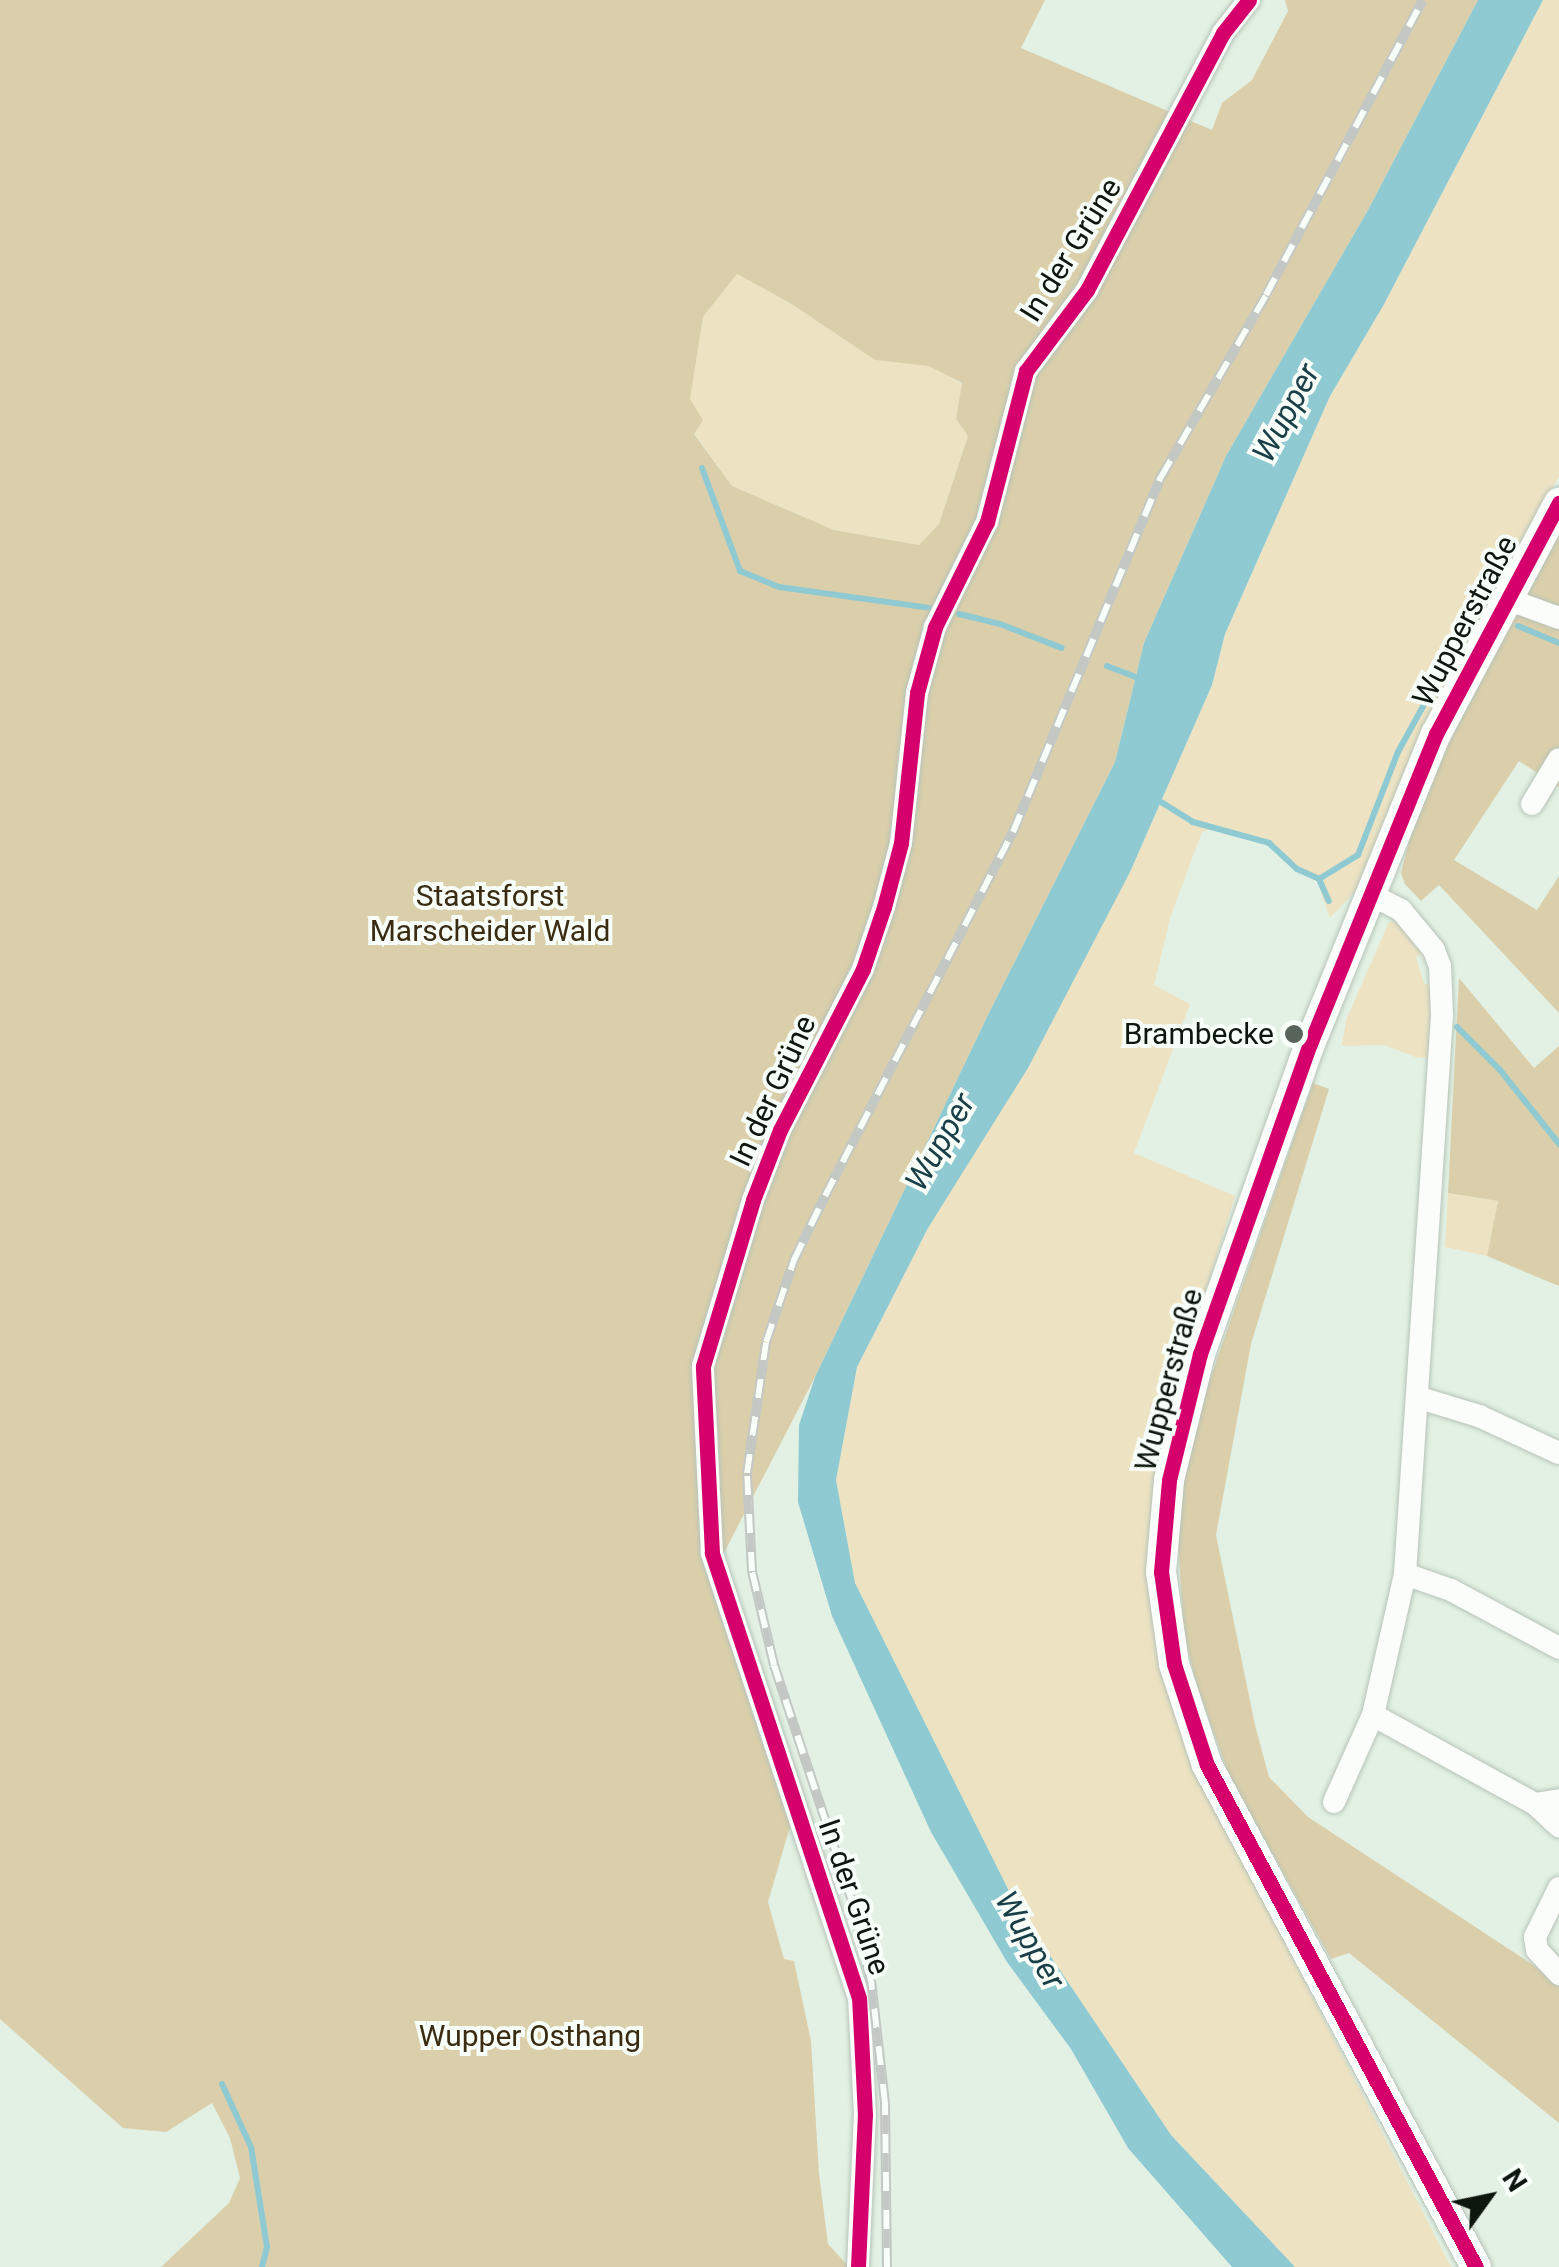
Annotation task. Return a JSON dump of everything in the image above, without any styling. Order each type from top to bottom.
[{"type":"main road","name":"Wupperstraße","points":[[1476,2267],[1207,1765],[1174,1664],[1161,1572],[1169,1480],[1200,1354],[1295,1085],[1436,734],[1559,503]]},
{"type":"street","name":"In der Grüne","points":[[858,2267],[865,2115],[859,1998],[712,1553],[703,1366],[753,1200],[780,1130],[863,969],[879,922],[901,843],[917,693],[935,628],[986,522],[1026,371],[1086,290],[1224,34],[1249,0]]},
{"type":"street","points":[[1508,599],[1559,618]]},
{"type":"street","points":[[1532,804],[1559,759]]},
{"type":"street","points":[[1334,1802],[1374,1715],[1405,1574],[1420,1398],[1434,1092],[1442,1014],[1440,966],[1420,928],[1401,910],[1369,894]]},
{"type":"street","points":[[1420,1398],[1478,1416],[1559,1453]]},
{"type":"street","points":[[1405,1574],[1452,1590],[1559,1648]]},
{"type":"street","points":[[1374,1715],[1547,1802],[1559,1826]]},
{"type":"street","points":[[1559,1888],[1535,1937],[1538,1950],[1559,1974]]},
{"type":"shaded area","points":[[1543,0],[1559,0],[1559,476],[1414,747],[1366,880],[1330,918],[1317,881],[1295,871],[1269,846],[1211,829],[1202,832],[1171,915],[1154,985],[1190,1004],[1134,1153],[1235,1196],[1165,1423],[1152,1520],[1201,1780],[1451,2267],[1295,2267],[1171,2135],[1016,1905],[855,1583],[836,1480],[857,1367],[928,1228],[1130,872],[1212,685],[1225,634],[1330,396],[1383,306]]},
{"type":"shaded area","points":[[737,274],[790,303],[875,360],[929,365],[962,384],[956,419],[968,436],[939,524],[919,545],[834,530],[732,486],[694,433],[689,399],[703,317]]},
{"type":"shaded area","points":[[1389,922],[1397,922],[1424,953],[1416,957],[1424,984],[1435,985],[1428,1057],[1418,1058],[1384,1045],[1342,1046],[1346,1020]]},
{"type":"shaded area","points":[[1448,1193],[1498,1201],[1487,1256],[1445,1247]]},
{"type":"green space","name":"Staatsforst Marscheider Wald","points":[[0,0],[1045,0],[1021,48],[1212,130],[1222,103],[1252,80],[1288,11],[1285,0],[1478,0],[1368,210],[1226,456],[1144,643],[1115,762],[988,1015],[815,1377],[711,1578],[794,1827],[789,1830],[768,1902],[784,1959],[794,1961],[811,2041],[819,2174],[828,2244],[849,2267],[161,2267],[229,2203],[240,2178],[230,2138],[212,2103],[166,2132],[123,2128],[0,2019]],"holes":[[[737,274],[790,303],[875,360],[929,366],[962,383],[956,419],[968,436],[939,524],[919,545],[834,530],[732,486],[694,434],[703,420],[690,399],[703,317]]]},
{"type":"green space","points":[[1559,529],[1559,787],[1519,761],[1454,860],[1537,910],[1559,876],[1559,1013],[1439,885],[1421,901],[1405,884],[1401,873],[1416,815],[1447,739]]},
{"type":"green space","points":[[1459,978],[1534,1068],[1559,1046],[1559,1286],[1487,1256],[1498,1201],[1448,1193]]},
{"type":"green space","points":[[1313,1083],[1329,1089],[1251,1344],[1216,1535],[1255,1725],[1269,1777],[1308,1817],[1559,1982],[1559,2123],[1349,1953],[1331,1959],[1229,1775],[1196,1683],[1184,1633],[1177,1524],[1189,1440]]},
{"type":"water","name":"Wupper","points":[[1478,0],[1543,0],[1383,306],[1330,396],[1225,634],[1212,685],[1130,872],[1028,1068],[928,1228],[857,1367],[836,1480],[855,1583],[1016,1905],[1171,2135],[1295,2267],[1232,2267],[1128,2148],[1071,2049],[1007,1962],[931,1832],[832,1616],[798,1502],[799,1425],[815,1377],[988,1015],[1115,762],[1144,643],[1226,456],[1368,210]]},
{"type":"waterway","points":[[702,468],[740,571],[779,587],[930,608]]},
{"type":"waterway","points":[[1319,879],[1358,855],[1398,752],[1479,604]]},
{"type":"waterway","points":[[959,614],[1000,624],[1062,648]]},
{"type":"waterway","points":[[1518,626],[1559,643]]},
{"type":"waterway","points":[[1107,666],[1143,680]]},
{"type":"waterway","points":[[1153,797],[1193,822],[1269,843],[1297,869],[1319,879],[1329,901]]},
{"type":"waterway","points":[[1457,1027],[1500,1070],[1559,1144]]},
{"type":"waterway","points":[[222,2084],[251,2147],[267,2247],[262,2267]]},
{"type":"railway","points":[[887,2267],[885,2103],[871,1981],[851,1898],[774,1665],[752,1571],[747,1473],[766,1342],[794,1260],[1013,832],[1161,477],[1266,295],[1423,0]]},
{"type":"cycle path","points":[[858,2267],[865,2115],[859,1998],[712,1553],[703,1366],[753,1200],[780,1130],[863,969],[884,907],[901,843],[917,693],[935,627],[987,522],[1026,371],[1087,290],[1223,33],[1249,0]]},
{"type":"cycle path","points":[[1476,2267],[1207,1765],[1174,1664],[1161,1572],[1169,1480],[1200,1354],[1310,1044],[1436,734],[1559,503]]},
{"type":"place","name":"Brambecke","points":[[1294,1034]]},
{"type":"park label","name":"Wupper Osthang","points":[[530,2036]]}]
